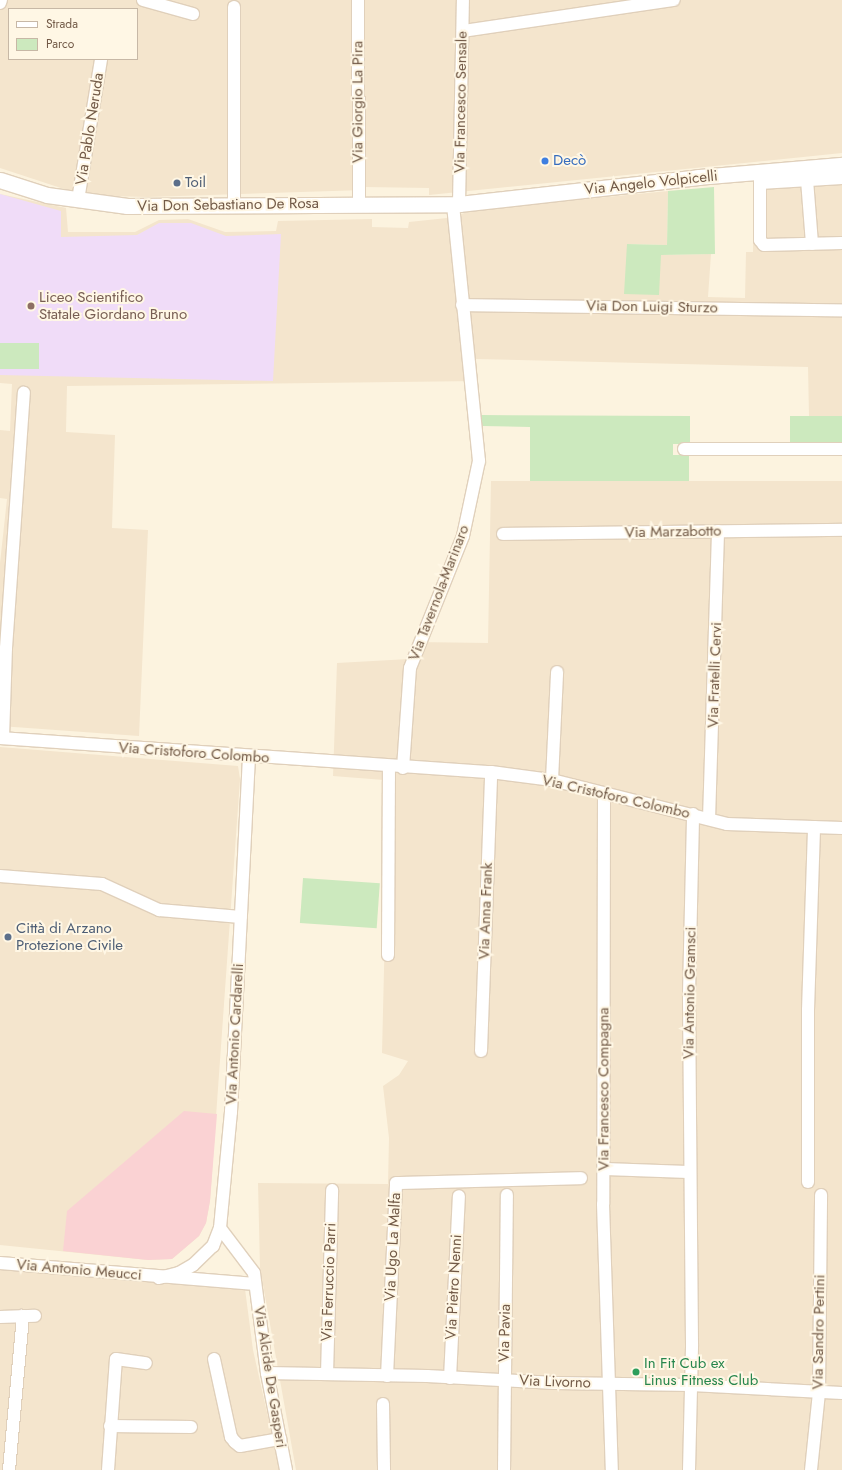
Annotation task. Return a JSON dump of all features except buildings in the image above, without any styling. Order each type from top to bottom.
[{"type":"street","points":[[143,0],[193,14]]},
{"type":"street","name":"Via Giorgio La Pira","points":[[358,0],[358,204]]},
{"type":"street","name":"Via Francesco Sensale","points":[[456,204],[463,0]]},
{"type":"street","points":[[463,31],[674,0]]},
{"type":"street","points":[[234,7],[234,205]]},
{"type":"street","name":"Via Pablo Neruda","points":[[78,200],[101,60]]},
{"type":"street","name":"Via Angelo Volpicelli","points":[[456,204],[760,177],[842,165]]},
{"type":"street","points":[[842,178],[807,180],[760,177],[760,240],[764,244],[842,243]]},
{"type":"street","name":"Via Don Sebastiano De Rosa","points":[[0,180],[47,195],[127,206],[456,204]]},
{"type":"street","points":[[807,180],[812,244]]},
{"type":"street","name":"Via Tavernola-Marinaro","points":[[403,768],[410,668],[464,536],[479,461],[462,305],[456,204]]},
{"type":"street","name":"Via Don Luigi Sturzo","points":[[462,305],[842,310]]},
{"type":"street","points":[[2,738],[6,648],[24,393]]},
{"type":"street","points":[[684,449],[842,449]]},
{"type":"street","name":"Via Marzabotto","points":[[503,534],[842,530]]},
{"type":"street","name":"Via Fratelli Cervi","points":[[709,819],[718,531]]},
{"type":"street","points":[[552,780],[557,672]]},
{"type":"street","name":"Via Cristoforo Colombo","points":[[2,738],[403,768],[491,772],[552,780],[604,794],[693,814],[727,824],[842,828]]},
{"type":"street","name":"Via Antonio Cardarelli","points":[[159,1278],[179,1272],[193,1265],[213,1246],[220,1228],[230,1119],[249,757]]},
{"type":"street","points":[[388,956],[389,767]]},
{"type":"street","name":"Via Anna Frank","points":[[481,1051],[491,772]]},
{"type":"street","name":"Via Francesco Compagna","points":[[604,794],[604,1169],[611,1383],[612,1470]]},
{"type":"street","name":"Via Antonio Gramsci","points":[[689,1470],[691,1385],[689,994],[693,814]]},
{"type":"street","points":[[808,1182],[808,1010],[814,827]]},
{"type":"street","points":[[0,876],[102,884],[159,910],[241,917]]},
{"type":"street","points":[[604,1169],[689,1172]]},
{"type":"street","name":"Via Ugo La Malfa","points":[[387,1376],[396,1183],[581,1178]]},
{"type":"street","name":"Via Ferruccio Parri","points":[[327,1374],[332,1190]]},
{"type":"street","name":"Via Pavia","points":[[504,1470],[507,1195]]},
{"type":"street","name":"Via Sandro Pertini","points":[[811,1470],[819,1392],[821,1195]]},
{"type":"street","name":"Via Pietro Nenni","points":[[450,1378],[459,1196]]},
{"type":"street","name":"Via Alcide De Gasperi","points":[[220,1228],[254,1278],[267,1373],[286,1470]]},
{"type":"street","name":"Via Antonio Meucci","points":[[0,1263],[159,1278]]},
{"type":"street","points":[[159,1278],[254,1278]]},
{"type":"street","points":[[0,1317],[29,1316],[9,1470]]},
{"type":"street","points":[[108,1470],[116,1358],[146,1363]]},
{"type":"street","points":[[214,1359],[231,1437],[235,1442],[240,1446],[280,1439]]},
{"type":"street","name":"Via Livorno","points":[[267,1373],[691,1385],[842,1393]]},
{"type":"street","points":[[383,1404],[384,1470]]},
{"type":"street","points":[[110,1426],[191,1427]]},
{"type":"shaded area","points":[[0,0],[842,0],[842,153],[429,195],[429,188],[364,187],[364,190],[148,197],[107,196],[67,190],[0,168]]},
{"type":"shaded area","points":[[842,172],[842,416],[809,416],[808,367],[476,359],[478,381],[67,386],[66,432],[115,435],[112,528],[148,530],[139,736],[0,726],[0,563],[7,499],[0,498],[0,430],[10,431],[12,384],[0,383],[0,194],[66,208],[68,232],[135,232],[159,220],[188,219],[225,232],[276,231],[278,221],[372,219],[372,227],[408,228],[409,222],[447,218],[475,210],[668,191],[667,245],[627,244],[661,255],[711,254],[708,297],[745,298],[746,252],[753,252],[753,180]]},
{"type":"shaded area","points":[[0,194],[61,211],[61,237],[137,235],[159,223],[191,223],[226,236],[281,234],[273,381],[0,375]]},
{"type":"shaded area","points":[[491,481],[842,481],[842,1470],[296,1470],[260,1268],[258,1183],[388,1184],[389,1138],[383,1086],[399,1075],[408,1061],[382,1053],[385,928],[384,780],[333,776],[337,663],[409,659],[416,642],[488,643]]},
{"type":"shaded area","points":[[0,747],[238,766],[240,779],[210,1201],[206,1223],[199,1236],[172,1259],[148,1260],[0,1245]]},
{"type":"shaded area","points":[[184,1111],[217,1114],[210,1201],[206,1223],[199,1236],[172,1259],[148,1260],[63,1251],[67,1211]]},
{"type":"shaded area","points":[[0,1269],[245,1289],[253,1350],[280,1470],[0,1470]]},
{"type":"green space","points":[[714,187],[715,254],[661,255],[659,295],[624,294],[627,244],[667,245],[668,191]]},
{"type":"green space","points":[[0,343],[39,343],[39,369],[0,369]]},
{"type":"green space","points":[[481,415],[690,416],[690,444],[673,444],[673,455],[689,455],[689,481],[530,481],[530,427],[482,426]]},
{"type":"green space","points":[[790,416],[842,416],[842,444],[790,444]]},
{"type":"green space","points":[[303,878],[380,883],[377,928],[300,923]]},
{"type":"place","name":"Decò","points":[[545,161]]},
{"type":"place","name":"Toil","points":[[177,183]]},
{"type":"place","name":"Liceo Scientifico Statale Giordano Bruno","points":[[31,306]]},
{"type":"place","name":"Città di Arzano Protezione Civile","points":[[8,937]]},
{"type":"place","name":"In Fit Cub ex Linus Fitness Club","points":[[636,1372]]}]
